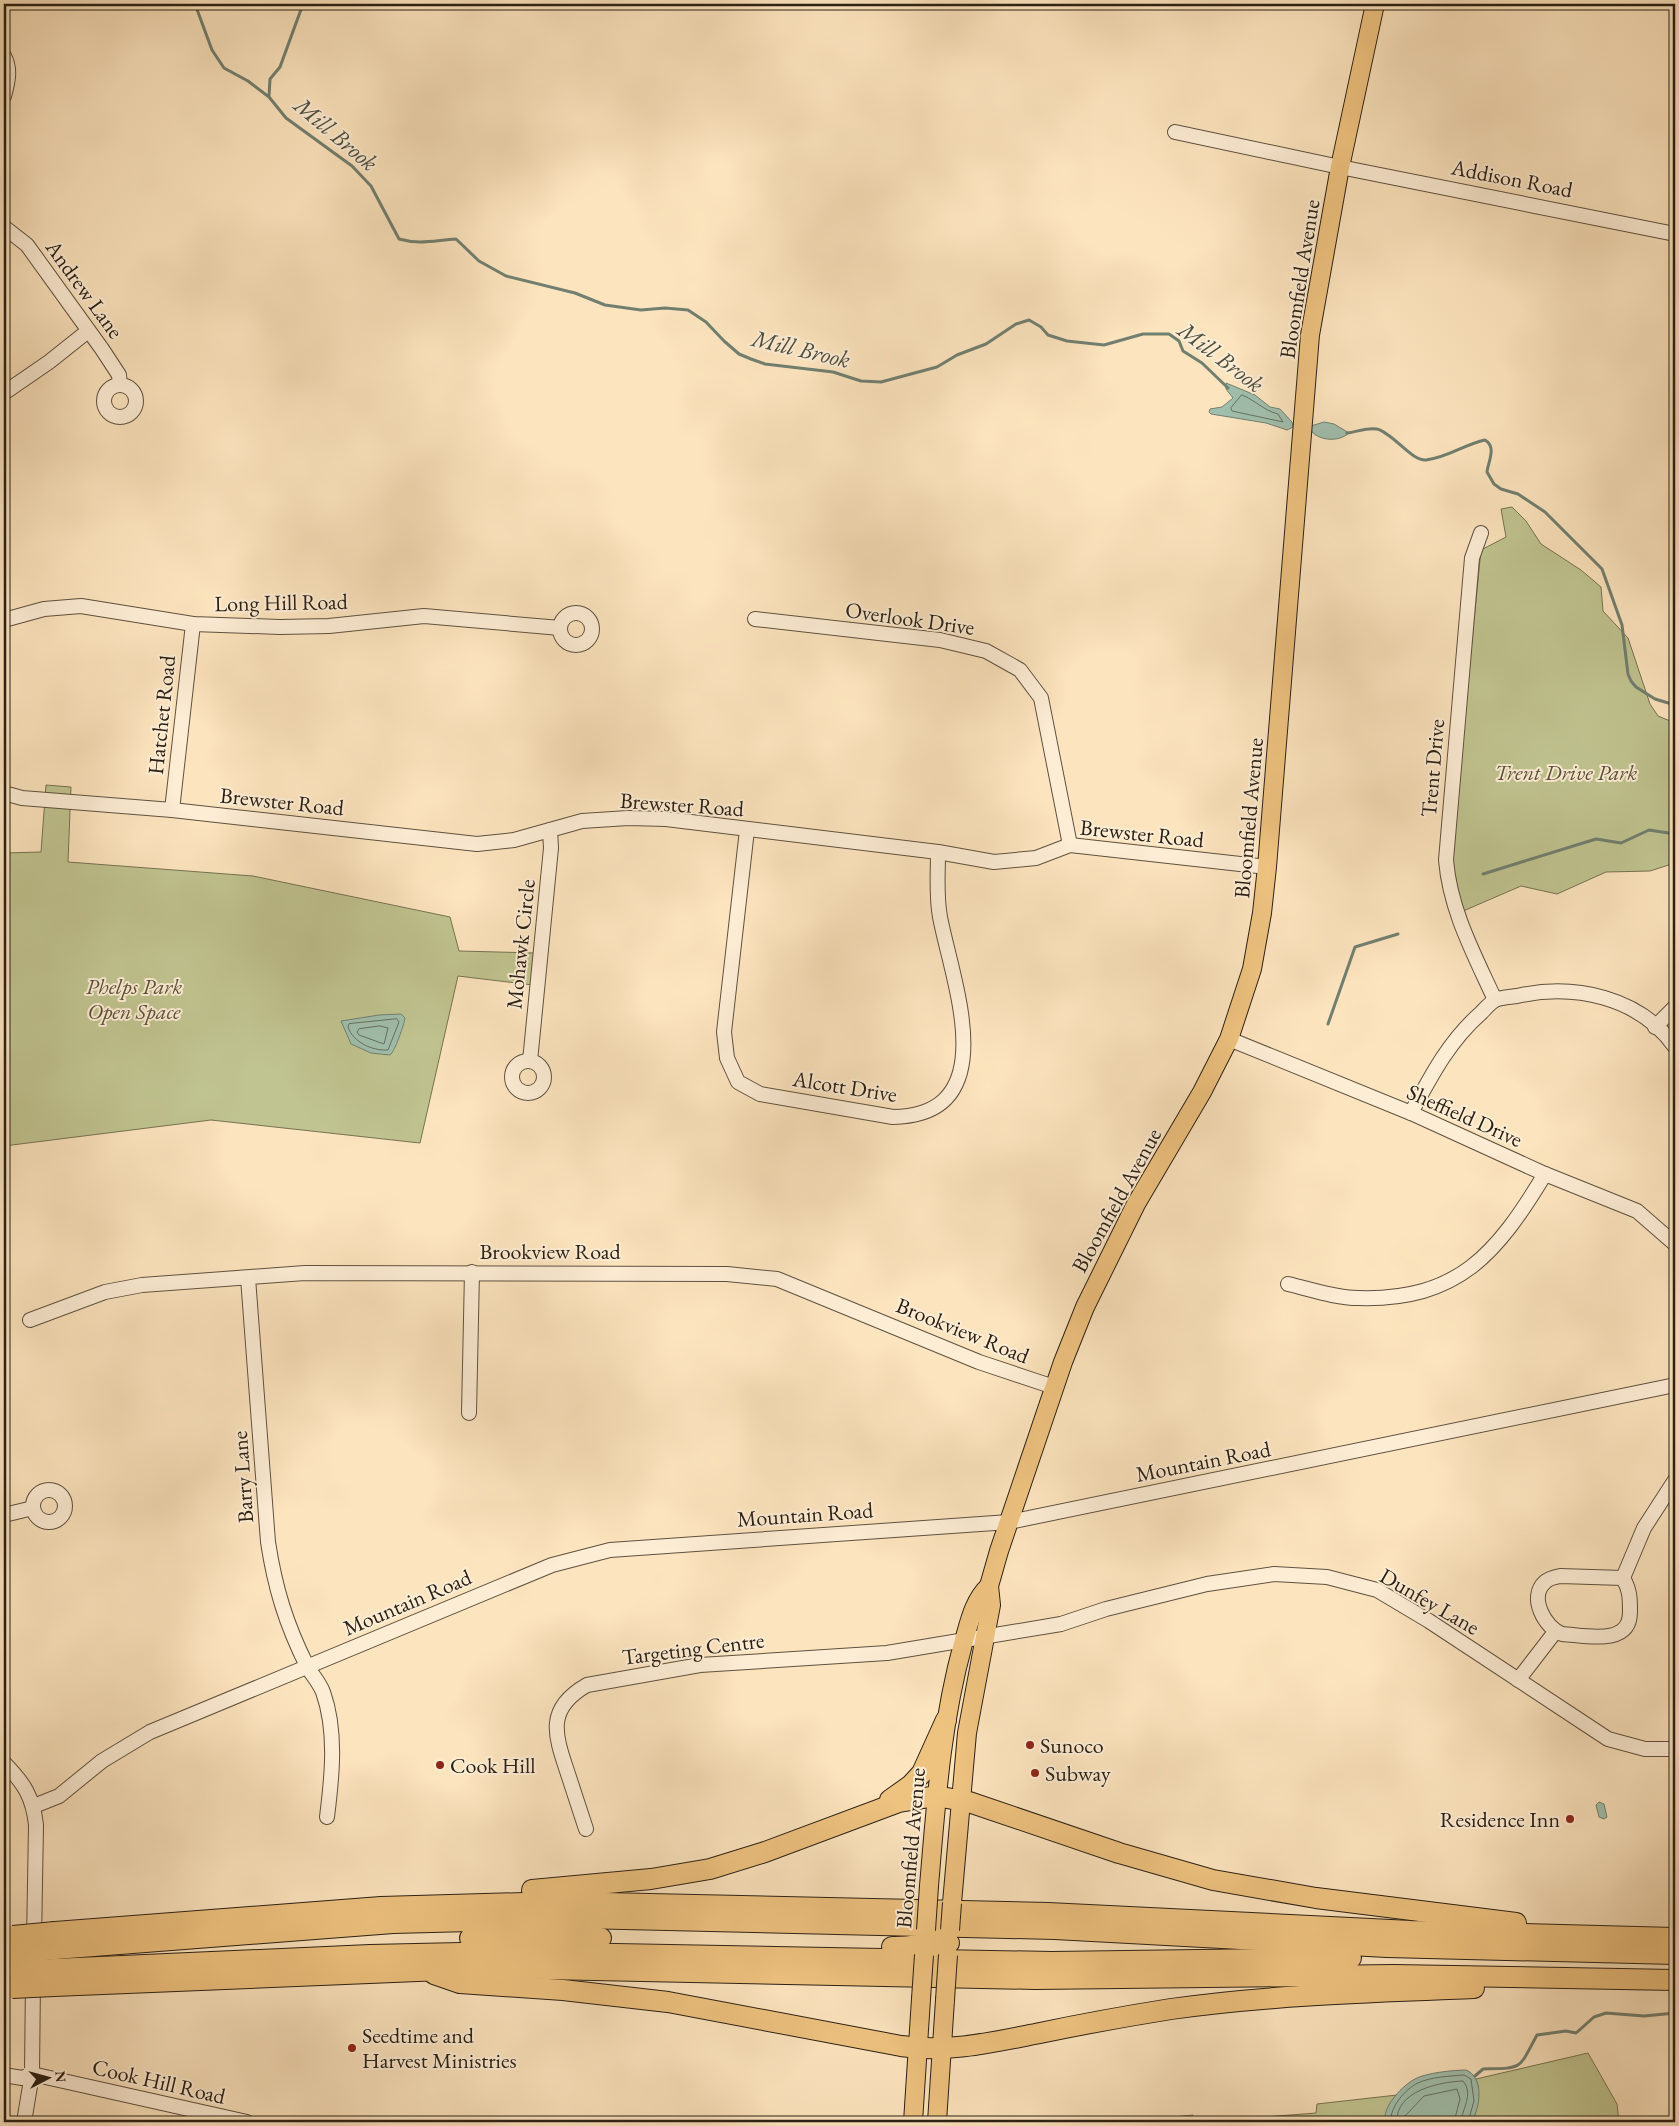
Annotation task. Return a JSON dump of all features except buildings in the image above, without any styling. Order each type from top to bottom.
[{"type":"highway","points":[[881,1808],[911,1785],[922,1773],[946,1720]]},
{"type":"highway","points":[[447,1904],[461,1897],[480,1892],[590,1886],[694,1872],[765,1852],[909,1799],[936,1796],[960,1799],[1119,1854],[1213,1880],[1316,1898],[1521,1923],[1561,1935]]},
{"type":"highway","points":[[8,1962],[55,1941],[327,1911],[447,1904],[591,1902],[1048,1912],[1371,1930],[1675,1938]]},
{"type":"highway","points":[[226,1935],[393,1922],[596,1919],[1055,1929],[1377,1946],[1675,1954]]},
{"type":"highway","points":[[55,1941],[475,1927],[911,1936],[925,1942]]},
{"type":"highway","points":[[55,1978],[347,1946],[478,1938],[583,1938],[908,1947],[925,1942],[949,1943]]},
{"type":"highway","points":[[199,1963],[407,1954],[546,1952],[1031,1962],[1388,1958],[1675,1964]]},
{"type":"highway","points":[[8,1962],[55,1978],[426,1970],[620,1969],[1035,1979],[1385,1975],[1675,1980]]},
{"type":"highway","points":[[426,1970],[460,1983],[635,1997],[918,2048],[974,2046],[1124,2017],[1210,2004],[1370,1993],[1557,1987],[1599,1979]]},
{"type":"main road","name":"Bloomfield Avenue","points":[[938,2122],[941,2048],[960,1799],[968,1723],[991,1605],[989,1586],[1072,1337],[1112,1249],[1136,1204],[1202,1092],[1229,1039],[1252,969],[1262,913],[1267,867],[1310,335],[1340,167],[1375,4]]},
{"type":"main road","name":"Bloomfield Avenue","points":[[913,2122],[936,1796],[946,1720],[965,1639],[977,1599],[989,1586]]},
{"type":"main road","points":[[946,1720],[968,1723]]},
{"type":"street","points":[[4,56],[8,64],[8,84],[4,96]]},
{"type":"street","name":"Addison Road","points":[[1175,132],[1675,234]]},
{"type":"street","name":"Andrew Lane","points":[[4,227],[27,245],[119,375],[120,385]]},
{"type":"street","points":[[4,393],[50,362],[88,331]]},
{"type":"street","name":"Trent Drive","points":[[1481,532],[1472,558],[1446,860],[1447,881],[1455,912],[1495,1000]]},
{"type":"street","name":"Long Hill Road","points":[[4,620],[44,609],[81,606],[193,624],[280,627],[330,626],[424,616],[560,628]]},
{"type":"street","name":"Overlook Drive","points":[[754,619],[940,640],[986,651],[1020,670],[1041,698],[1070,845]]},
{"type":"street","name":"Hatchet Road","points":[[172,810],[193,624]]},
{"type":"street","name":"Brewster Road","points":[[4,793],[22,798],[172,810],[476,844],[514,840],[582,821],[628,818],[666,820],[938,852],[994,862],[1036,858],[1070,845],[1267,867]]},
{"type":"street","name":"Mohawk Circle","points":[[530,1061],[551,848],[550,830]]},
{"type":"street","name":"Alcott Drive","points":[[747,830],[724,1032],[727,1058],[738,1082],[760,1094],[893,1117],[914,1117],[933,1109],[952,1094],[961,1068],[965,1035],[958,986],[937,900],[938,852]]},
{"type":"street","points":[[1411,1113],[1442,1055],[1472,1020],[1495,1000],[1540,991],[1584,992],[1625,1004],[1667,1036],[1675,1047]]},
{"type":"street","points":[[1655,1027],[1675,1007]]},
{"type":"street","name":"Sheffield Drive","points":[[1229,1039],[1411,1113],[1545,1174],[1637,1211],[1675,1242]]},
{"type":"street","points":[[1288,1284],[1357,1298],[1411,1296],[1452,1280],[1488,1254],[1520,1215],[1545,1174]]},
{"type":"street","points":[[469,1413],[472,1272]]},
{"type":"street","name":"Brookview Road","points":[[30,1320],[105,1292],[142,1285],[305,1273],[727,1274],[777,1279],[979,1362],[1054,1388]]},
{"type":"street","name":"Barry Lane","points":[[248,1278],[268,1542],[273,1575],[282,1608],[308,1667],[323,1693],[332,1737],[331,1783],[327,1817]]},
{"type":"street","name":"Mountain Road","points":[[34,1806],[59,1796],[102,1761],[150,1732],[552,1565],[610,1550],[1009,1522],[1674,1390]]},
{"type":"street","points":[[1623,1578],[1644,1528],[1675,1480]]},
{"type":"street","points":[[4,1515],[33,1508]]},
{"type":"street","name":"Dunfey Lane","points":[[965,1639],[1062,1624],[1106,1609],[1207,1584],[1274,1574],[1327,1577],[1377,1590],[1608,1739],[1645,1749],[1675,1749]]},
{"type":"street","points":[[1560,1576],[1623,1578],[1630,1590],[1630,1617],[1626,1629],[1619,1634],[1612,1636],[1562,1634],[1555,1632],[1547,1624],[1540,1608],[1540,1590],[1546,1581],[1560,1576]]},
{"type":"street","points":[[1518,1680],[1555,1632]]},
{"type":"street","name":"Targeting Centre","points":[[586,1829],[556,1733],[558,1712],[574,1692],[587,1685],[700,1665],[750,1660],[867,1656],[965,1639]]},
{"type":"street","points":[[4,1763],[27,1790],[34,1806],[36,1825],[32,2074],[24,2122]]},
{"type":"street","name":"Cook Hill Road","points":[[4,2075],[22,2078],[32,2074],[247,2122]]},
{"type":"green space","name":"Trent Drive Park","points":[[1512,507],[1526,521],[1541,544],[1581,570],[1601,587],[1603,611],[1628,638],[1650,704],[1658,716],[1675,723],[1675,863],[1650,871],[1606,872],[1557,894],[1521,886],[1461,912],[1450,864],[1481,550],[1506,537],[1501,509]]},
{"type":"green space","name":"Phelps Park Open Space","points":[[46,785],[71,787],[68,862],[253,876],[450,917],[459,951],[536,953],[533,985],[458,976],[420,1143],[211,1120],[4,1146],[4,853],[41,852]]},
{"type":"green space","points":[[1588,2053],[1617,2104],[1619,2122],[1471,2122],[1474,2119],[1478,2086],[1476,2079]]},
{"type":"green space","points":[[1397,2095],[1393,2100],[1388,2122],[1264,2122],[1264,2117],[1316,2113],[1317,2104]]},
{"type":"green space","points":[[1193,2115],[1194,2122],[1125,2122]]},
{"type":"water","points":[[1226,383],[1255,395],[1270,407],[1280,409],[1292,422],[1293,427],[1287,430],[1266,423],[1211,414],[1209,412],[1210,409],[1222,407],[1233,398],[1226,389]]},
{"type":"water","points":[[1324,422],[1334,424],[1349,433],[1340,438],[1325,439],[1312,432],[1311,426]]},
{"type":"water","points":[[401,1014],[405,1018],[397,1043],[390,1055],[371,1053],[351,1044],[341,1021],[379,1015]]},
{"type":"water","points":[[1599,1802],[1604,1804],[1607,1817],[1604,1819],[1599,1817],[1596,1805]]},
{"type":"water","points":[[1466,2070],[1476,2079],[1479,2093],[1477,2109],[1471,2122],[1388,2122],[1385,2119],[1391,2102],[1410,2082],[1432,2074]]},
{"type":"waterway","name":"Mill Brook","points":[[195,4],[212,50],[224,68],[248,81],[269,97],[286,118],[352,166],[371,186],[399,239],[421,242],[456,239],[479,261],[506,276],[575,293],[605,305],[641,310],[665,308],[688,310],[706,322],[739,354],[765,364],[833,372],[861,381],[881,382],[937,367],[957,355],[986,344],[1016,324],[1029,320],[1041,327],[1048,335],[1067,341],[1104,345],[1143,334],[1169,334],[1179,341],[1183,351],[1202,363],[1228,388]]},
{"type":"waterway","name":"Mill Brook","points":[[269,96],[270,79],[280,67],[303,4]]},
{"type":"waterway","name":"Mill Brook","points":[[1347,433],[1377,429],[1414,456],[1426,460],[1441,457],[1485,440],[1489,443],[1491,455],[1487,472],[1494,484],[1501,489],[1518,494],[1545,512],[1602,569],[1622,625],[1628,674],[1631,681],[1636,687],[1655,699],[1675,705]]},
{"type":"waterway","points":[[1483,874],[1596,839],[1621,843],[1649,830],[1675,834]]},
{"type":"waterway","points":[[1328,1024],[1355,947],[1398,934]]},
{"type":"waterway","points":[[1475,2076],[1483,2069],[1506,2068],[1518,2065],[1537,2035],[1566,2031],[1576,2033],[1594,2017],[1606,2013],[1644,2016],[1675,2013]]},
{"type":"place","name":"Sunoco","points":[[1030,1745]]},
{"type":"place","name":"Cook Hill","points":[[440,1765]]},
{"type":"place","name":"Subway","points":[[1035,1773]]},
{"type":"place","name":"Residence Inn","points":[[1570,1819]]},
{"type":"place","name":"Seedtime and Harvest Ministries","points":[[352,2048]]}]
